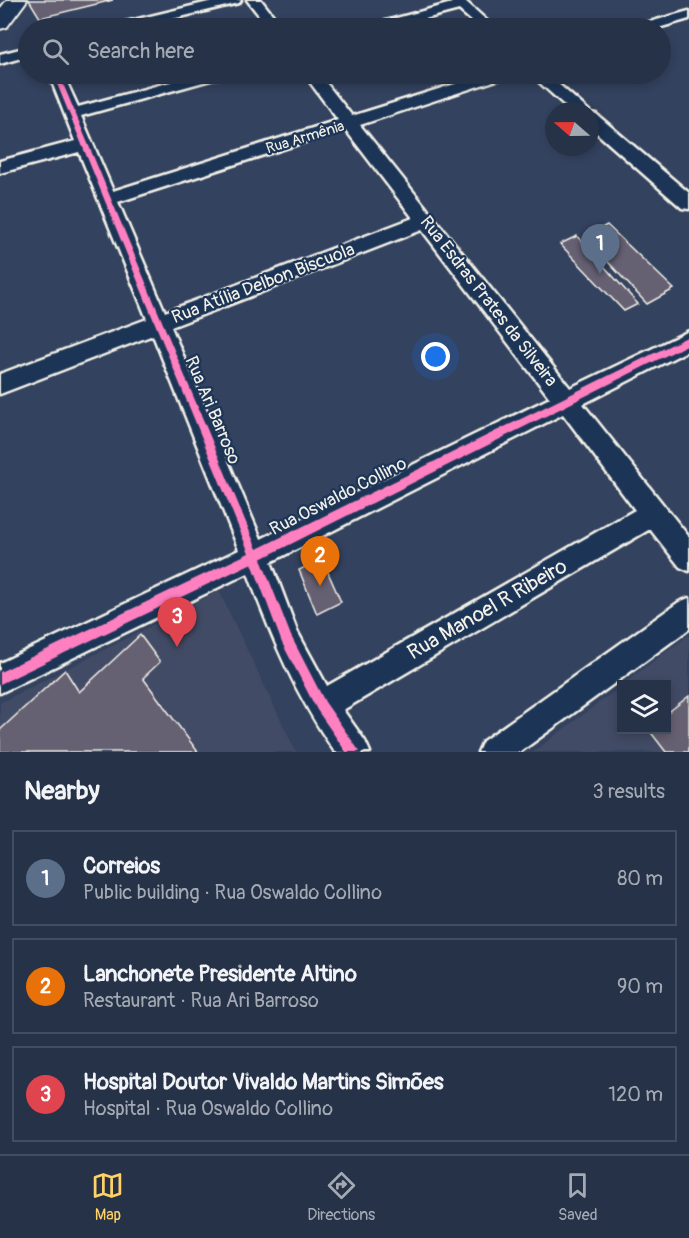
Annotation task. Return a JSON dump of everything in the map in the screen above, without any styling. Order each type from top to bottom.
[{"type":"street","points":[[159,18],[234,0]]},
{"type":"street","points":[[254,0],[268,18]]},
{"type":"street","points":[[682,0],[689,5]]},
{"type":"street","points":[[408,18],[458,2],[476,18]]},
{"type":"street","points":[[671,20],[689,15]]},
{"type":"street","points":[[0,59],[18,54]]},
{"type":"street","name":"Rua Ari Barroso","points":[[60,84],[255,556],[286,639],[321,706],[354,752]]},
{"type":"street","points":[[73,113],[179,84]]},
{"type":"street","name":"Rua Esdras Prates da Silveira","points":[[319,84],[689,558]]},
{"type":"street","name":"Rua Armênia","points":[[108,199],[470,84]]},
{"type":"street","points":[[550,84],[571,102]]},
{"type":"street","points":[[599,126],[689,203]]},
{"type":"street","points":[[0,167],[84,145]]},
{"type":"street","name":"Rua Atília Delbon Biscuola","points":[[0,384],[426,221]]},
{"type":"street","name":"Rua Oswaldo Collino","points":[[0,678],[255,556],[689,340]]},
{"type":"street","name":"Rua Manoel R Ribeiro","points":[[321,706],[654,513]]},
{"type":"street","points":[[494,752],[689,612]]},
{"type":"shaded area","points":[[219,591],[296,752],[0,752],[0,703]]},
{"type":"shaded area","points":[[689,635],[689,752],[533,752],[617,689],[617,734],[671,734],[671,680],[628,680]]},
{"type":"building","points":[[29,0],[113,0],[40,18]]},
{"type":"building","points":[[607,225],[674,289],[647,304],[585,237]]},
{"type":"building","points":[[577,236],[638,304],[624,311],[560,244]]},
{"type":"building","points":[[322,559],[341,602],[317,614],[299,570]]},
{"type":"building","points":[[140,635],[160,662],[143,678],[198,752],[0,752],[0,730],[65,670],[79,692]]},
{"type":"building","points":[[689,696],[689,752],[666,752],[652,734],[671,734],[671,710]]},
{"type":"cycle path","points":[[60,84],[255,556],[286,639],[321,706],[354,752]]},
{"type":"cycle path","points":[[0,678],[255,556],[689,340]]},
{"type":"place","name":"Correios","points":[[600,274]]},
{"type":"place","name":"Lanchonete Presidente Altino","points":[[320,586]]},
{"type":"place","name":"Hospital Doutor Vivaldo Martins Simões","points":[[177,647]]}]
